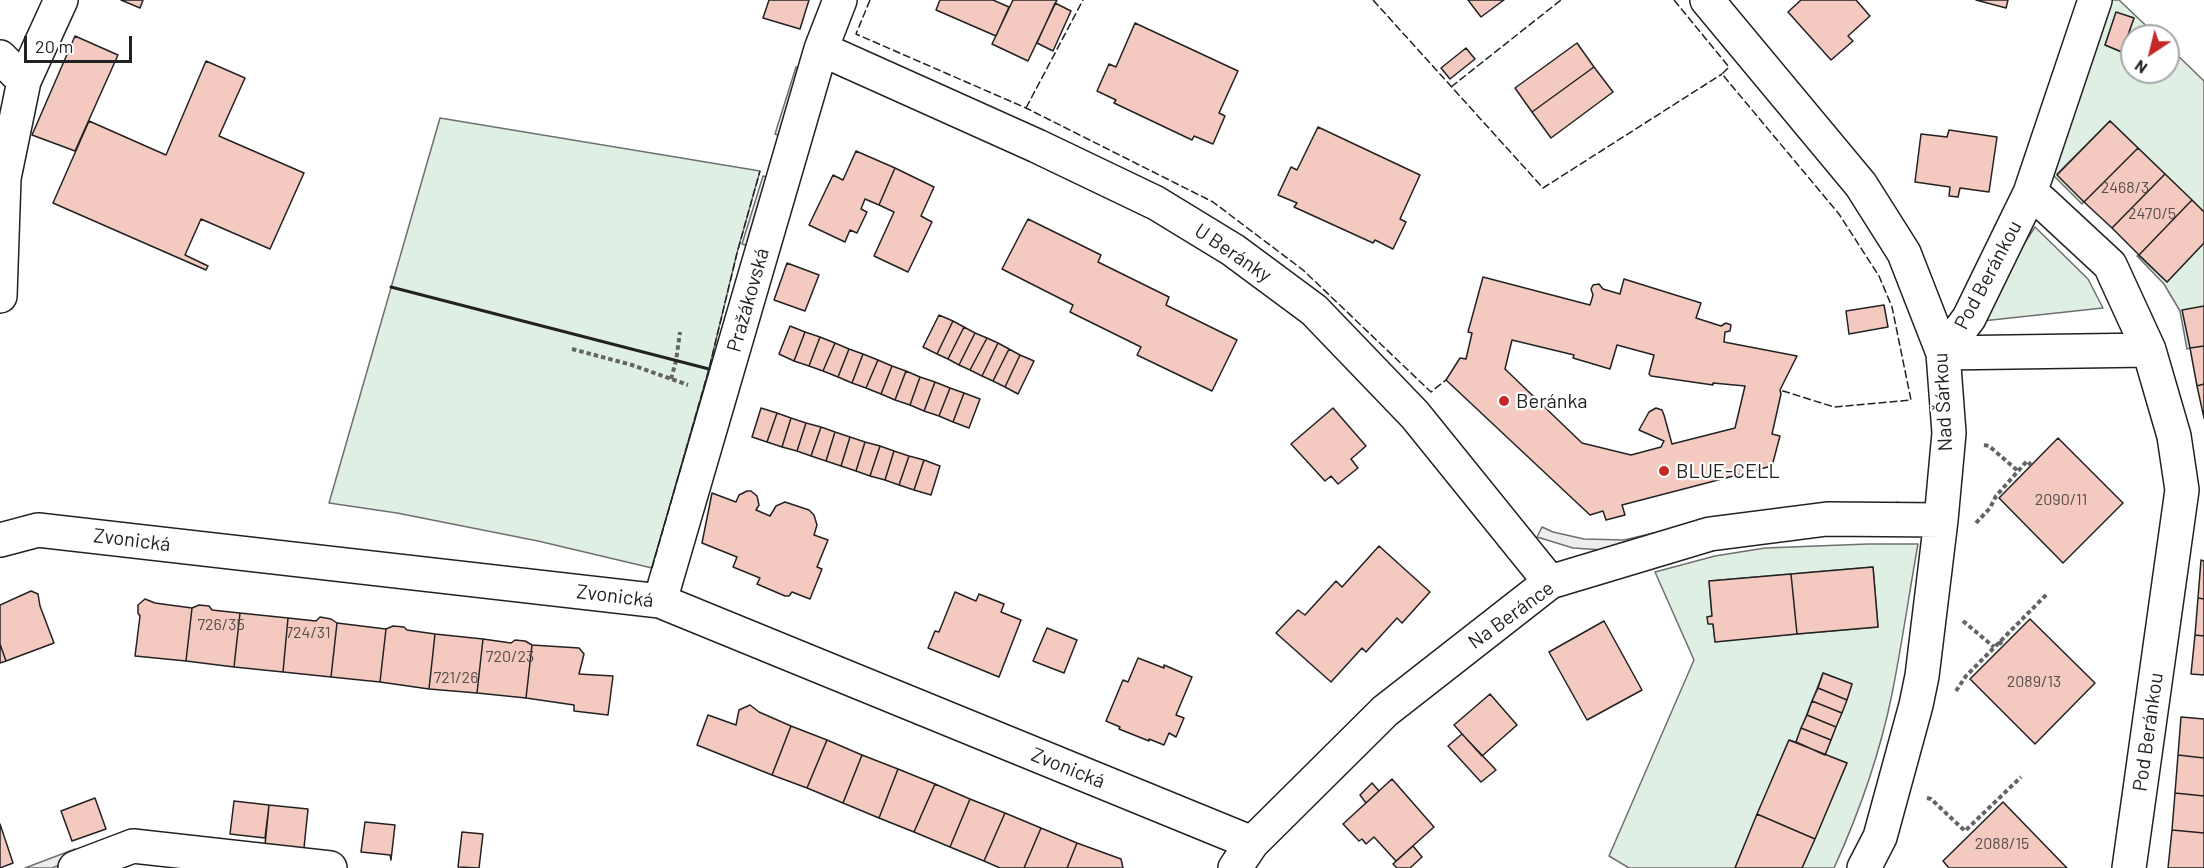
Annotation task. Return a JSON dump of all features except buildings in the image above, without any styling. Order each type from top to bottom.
[{"type":"street","points":[[0,296],[4,178],[24,81],[61,0]]},
{"type":"street","name":"Pražákovská","points":[[660,601],[821,49],[840,0]]},
{"type":"street","name":"Nad Šárkou","points":[[1707,0],[1861,185],[1904,253],[1943,353],[1949,433],[1941,520],[1920,686],[1880,837],[1863,868]]},
{"type":"street","name":"Pod Beránkou","points":[[1943,353],[1970,318],[2030,194],[2095,0]]},
{"type":"street","name":"U Beránky","points":[[821,49],[1037,146],[1156,203],[1233,250],[1314,310],[1407,407],[1550,582]]},
{"type":"street","points":[[0,57],[24,81]]},
{"type":"street","name":"Pod Beránkou","points":[[2041,201],[2110,265],[2149,350],[2174,436],[2182,490],[2129,868]]},
{"type":"street","name":"Pod Beránkou","points":[[1943,353],[2149,350]]},
{"type":"street","name":"Na Beránce","points":[[1244,855],[1385,711],[1550,582],[1710,534],[1827,519],[1941,520]]},
{"type":"street","name":"Zvonická","points":[[2,531],[38,530],[660,601],[1244,855]]},
{"type":"street","points":[[1880,837],[1890,868]]},
{"type":"street","points":[[75,868],[133,846],[330,868]]},
{"type":"path","points":[[671,380],[680,332]]},
{"type":"path","points":[[572,349],[632,365],[719,398]]},
{"type":"path","points":[[1976,523],[2027,461],[2031,465]]},
{"type":"path","points":[[1953,693],[1999,641],[2048,593]]},
{"type":"path","points":[[1999,641],[2003,646]]},
{"type":"path","points":[[1893,788],[1931,799],[1965,831],[1974,826],[2021,777]]},
{"type":"green space","points":[[2110,0],[2119,0],[2144,24],[2132,24],[2134,18],[2116,13],[2105,45],[2120,51],[2120,84],[2180,84],[2180,58],[2204,81],[2204,212],[2110,121],[2057,174],[2084,201],[2082,204],[2052,174]]},
{"type":"green space","points":[[440,118],[760,171],[737,253],[709,369],[652,568],[538,541],[397,513],[329,503]]},
{"type":"green space","points":[[2035,227],[2088,279],[2103,308],[1973,322]]},
{"type":"green space","points":[[2204,243],[2204,306],[2190,348],[2187,349],[2180,311],[2164,284],[2137,256],[2167,282]]},
{"type":"green space","points":[[1918,544],[1887,716],[1868,783],[1843,847],[1834,868],[1802,868],[1847,763],[1825,755],[1852,684],[1823,673],[1796,742],[1789,740],[1735,868],[1629,868],[1609,856],[1694,660],[1655,572],[1715,556],[1765,548]],"holes":[[[1873,567],[1878,627],[1715,641],[1713,624],[1707,617],[1712,616],[1709,581]]]},
{"type":"shaded area","points":[[796,67],[808,71],[786,138],[775,134]]},
{"type":"shaded area","points":[[763,176],[773,179],[752,247],[742,244]]},
{"type":"shaded area","points":[[1898,502],[1900,512],[1618,551],[1573,548],[1537,537],[1542,527],[1584,539],[1624,540],[1717,518],[1882,506]]},
{"type":"shaded area","points":[[75,849],[78,858],[52,868],[25,868]]},
{"type":"fence","points":[[870,0],[856,34],[1026,108],[1213,202],[1303,270],[1431,392],[1446,380]]},
{"type":"fence","points":[[1026,108],[1083,0]]},
{"type":"fence","points":[[1373,0],[1543,188],[1722,74]]},
{"type":"fence","points":[[1451,87],[1561,0]]},
{"type":"fence","points":[[1674,0],[1729,67],[1722,74],[1839,214],[1879,276],[1892,307],[1911,400],[1834,407],[1780,390]]},
{"type":"fence","points":[[652,568],[709,369],[737,253],[760,171]]},
{"type":"wall","points":[[391,287],[709,369]]},
{"type":"place","name":"Beránka","points":[[1504,401]]},
{"type":"place","name":"BLUE-CELL","points":[[1664,471]]}]
